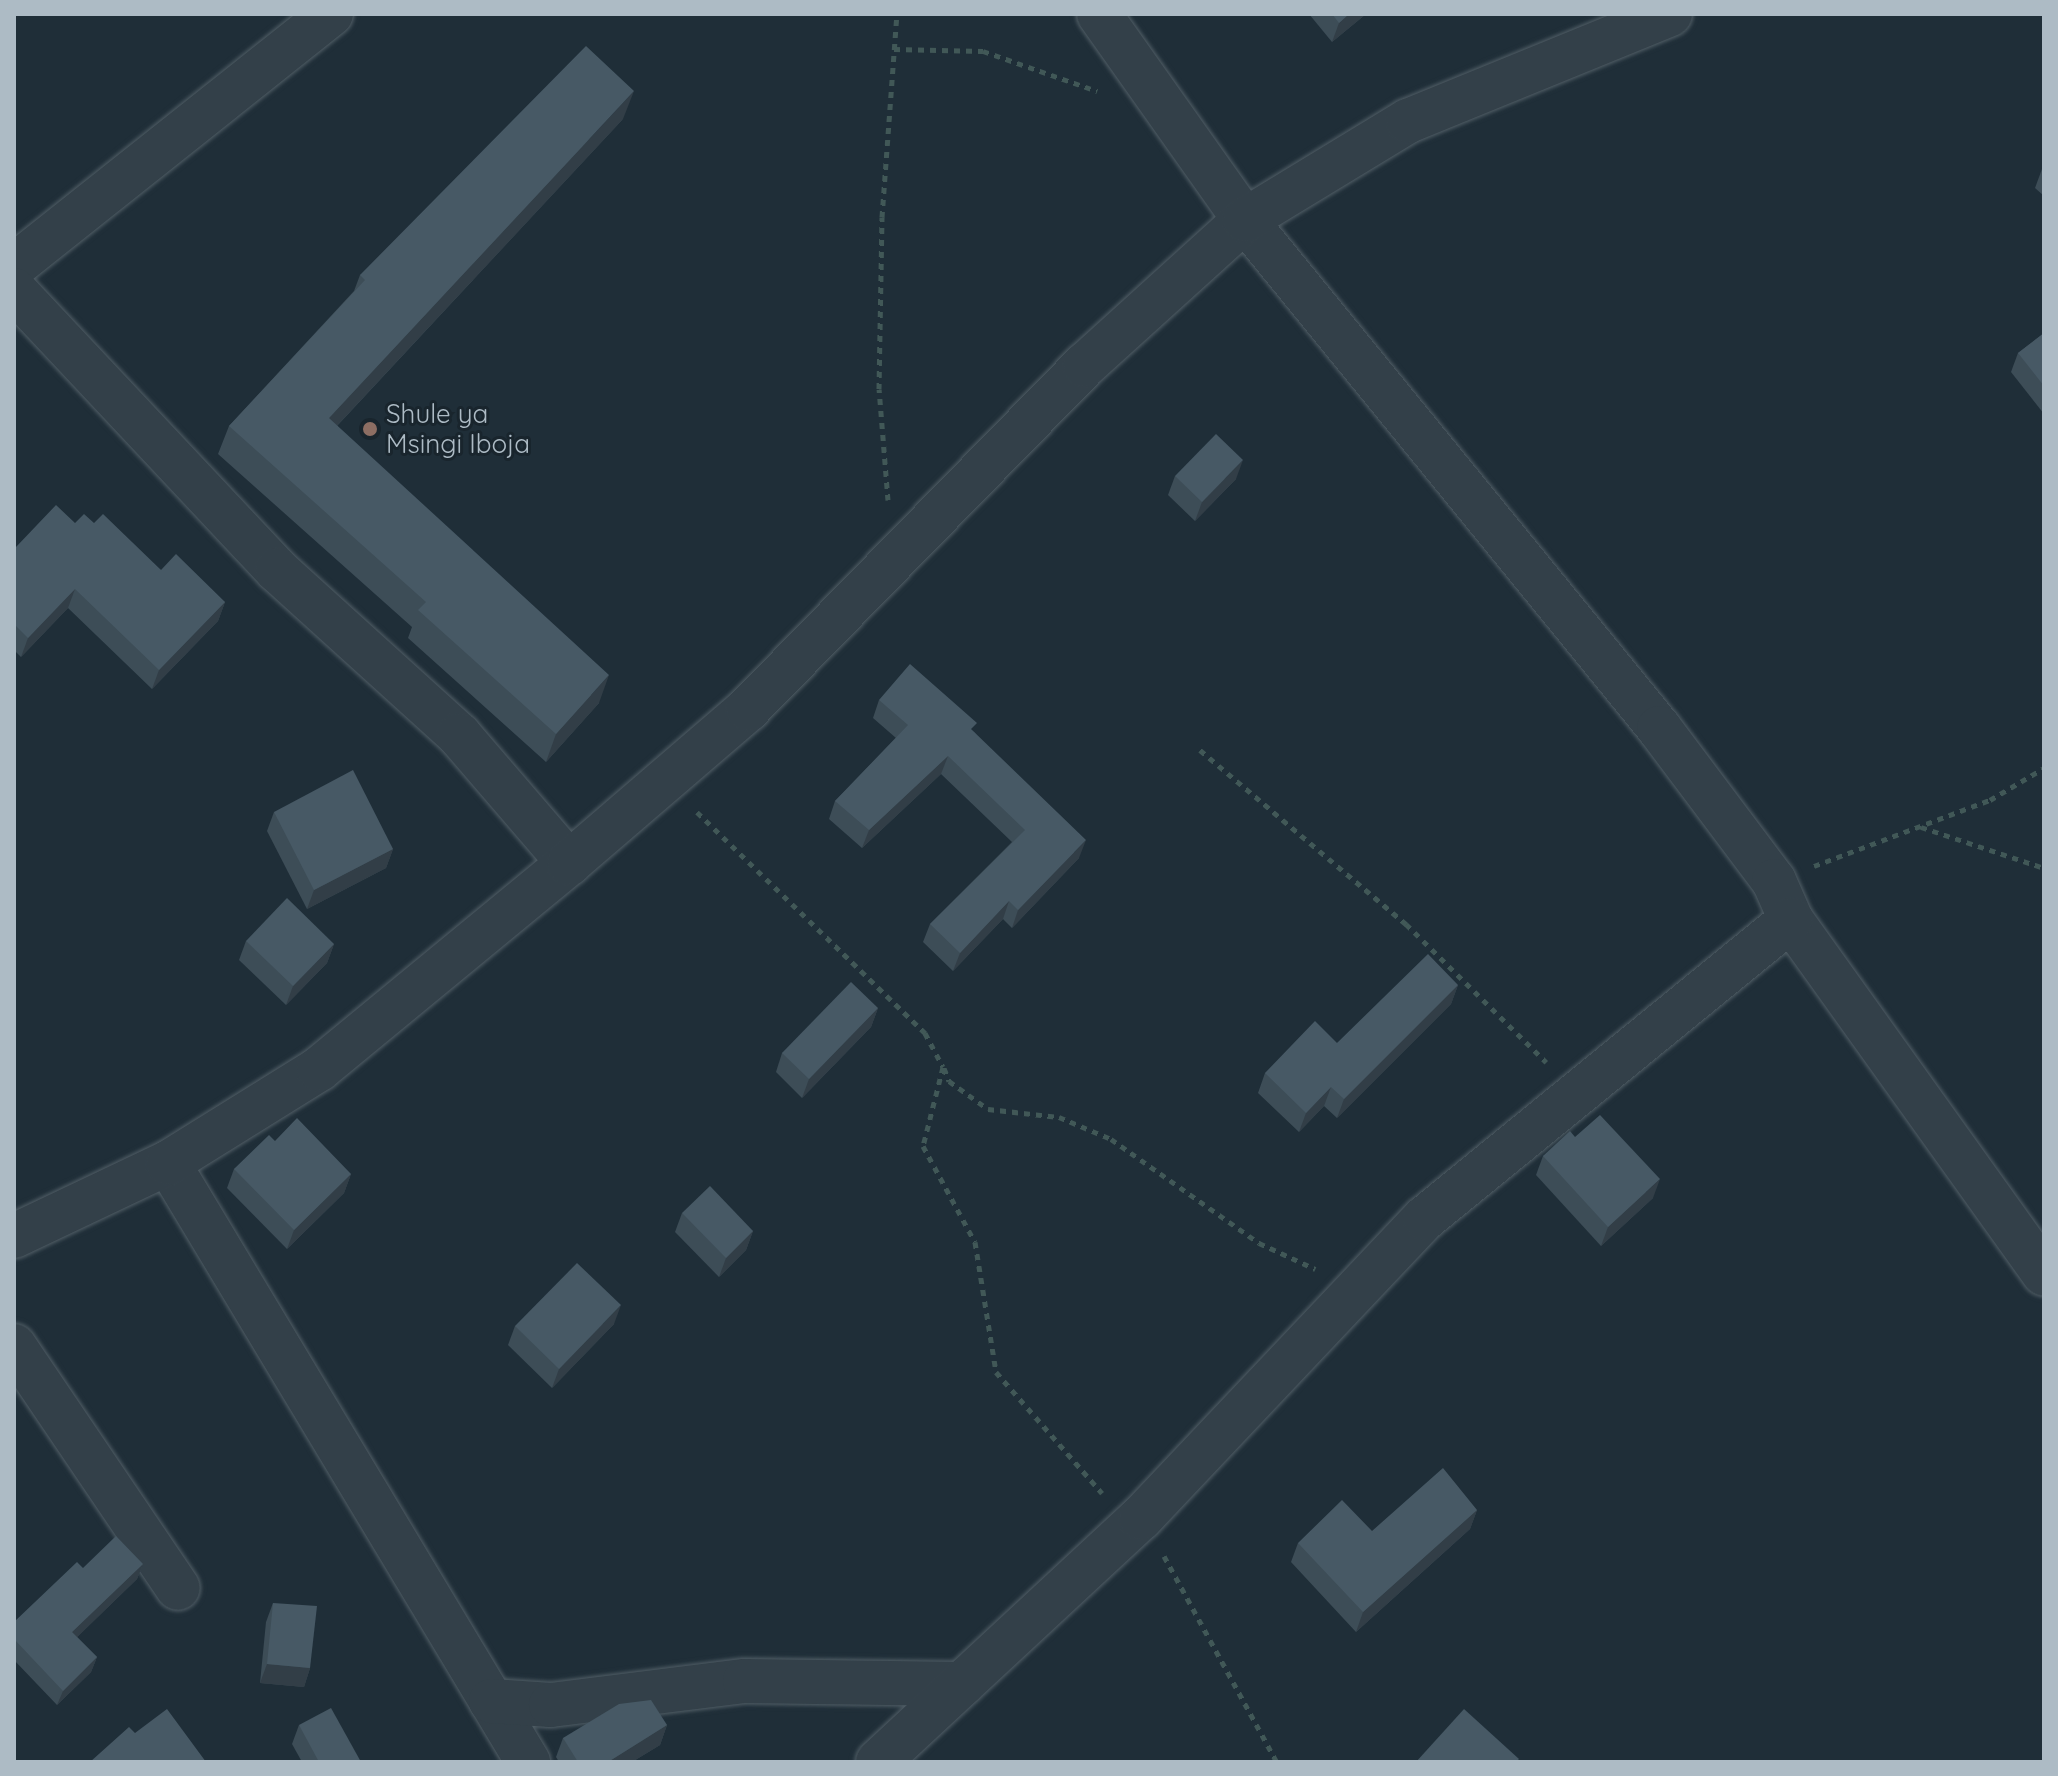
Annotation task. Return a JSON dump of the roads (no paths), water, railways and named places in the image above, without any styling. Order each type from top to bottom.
[{"type":"street","points":[[14,266],[331,14]]},
{"type":"street","points":[[1099,14],[1245,220],[1659,728],[1774,881],[1791,920],[2044,1274]]},
{"type":"street","points":[[14,1236],[168,1163],[319,1069],[569,863],[748,709],[894,564],[1085,365],[1245,220],[1408,121],[1670,14]]},
{"type":"street","points":[[14,290],[277,570],[459,735],[569,863]]},
{"type":"street","points":[[878,1762],[1138,1521],[1363,1279],[1425,1218],[1791,920]]},
{"type":"street","points":[[168,1163],[528,1762]]},
{"type":"street","points":[[14,1346],[178,1588]]},
{"type":"street","points":[[491,1701],[551,1705],[745,1681],[962,1684]]},
{"type":"place","name":"Shule ya Msingi Iboja","points":[[370,429]]}]
